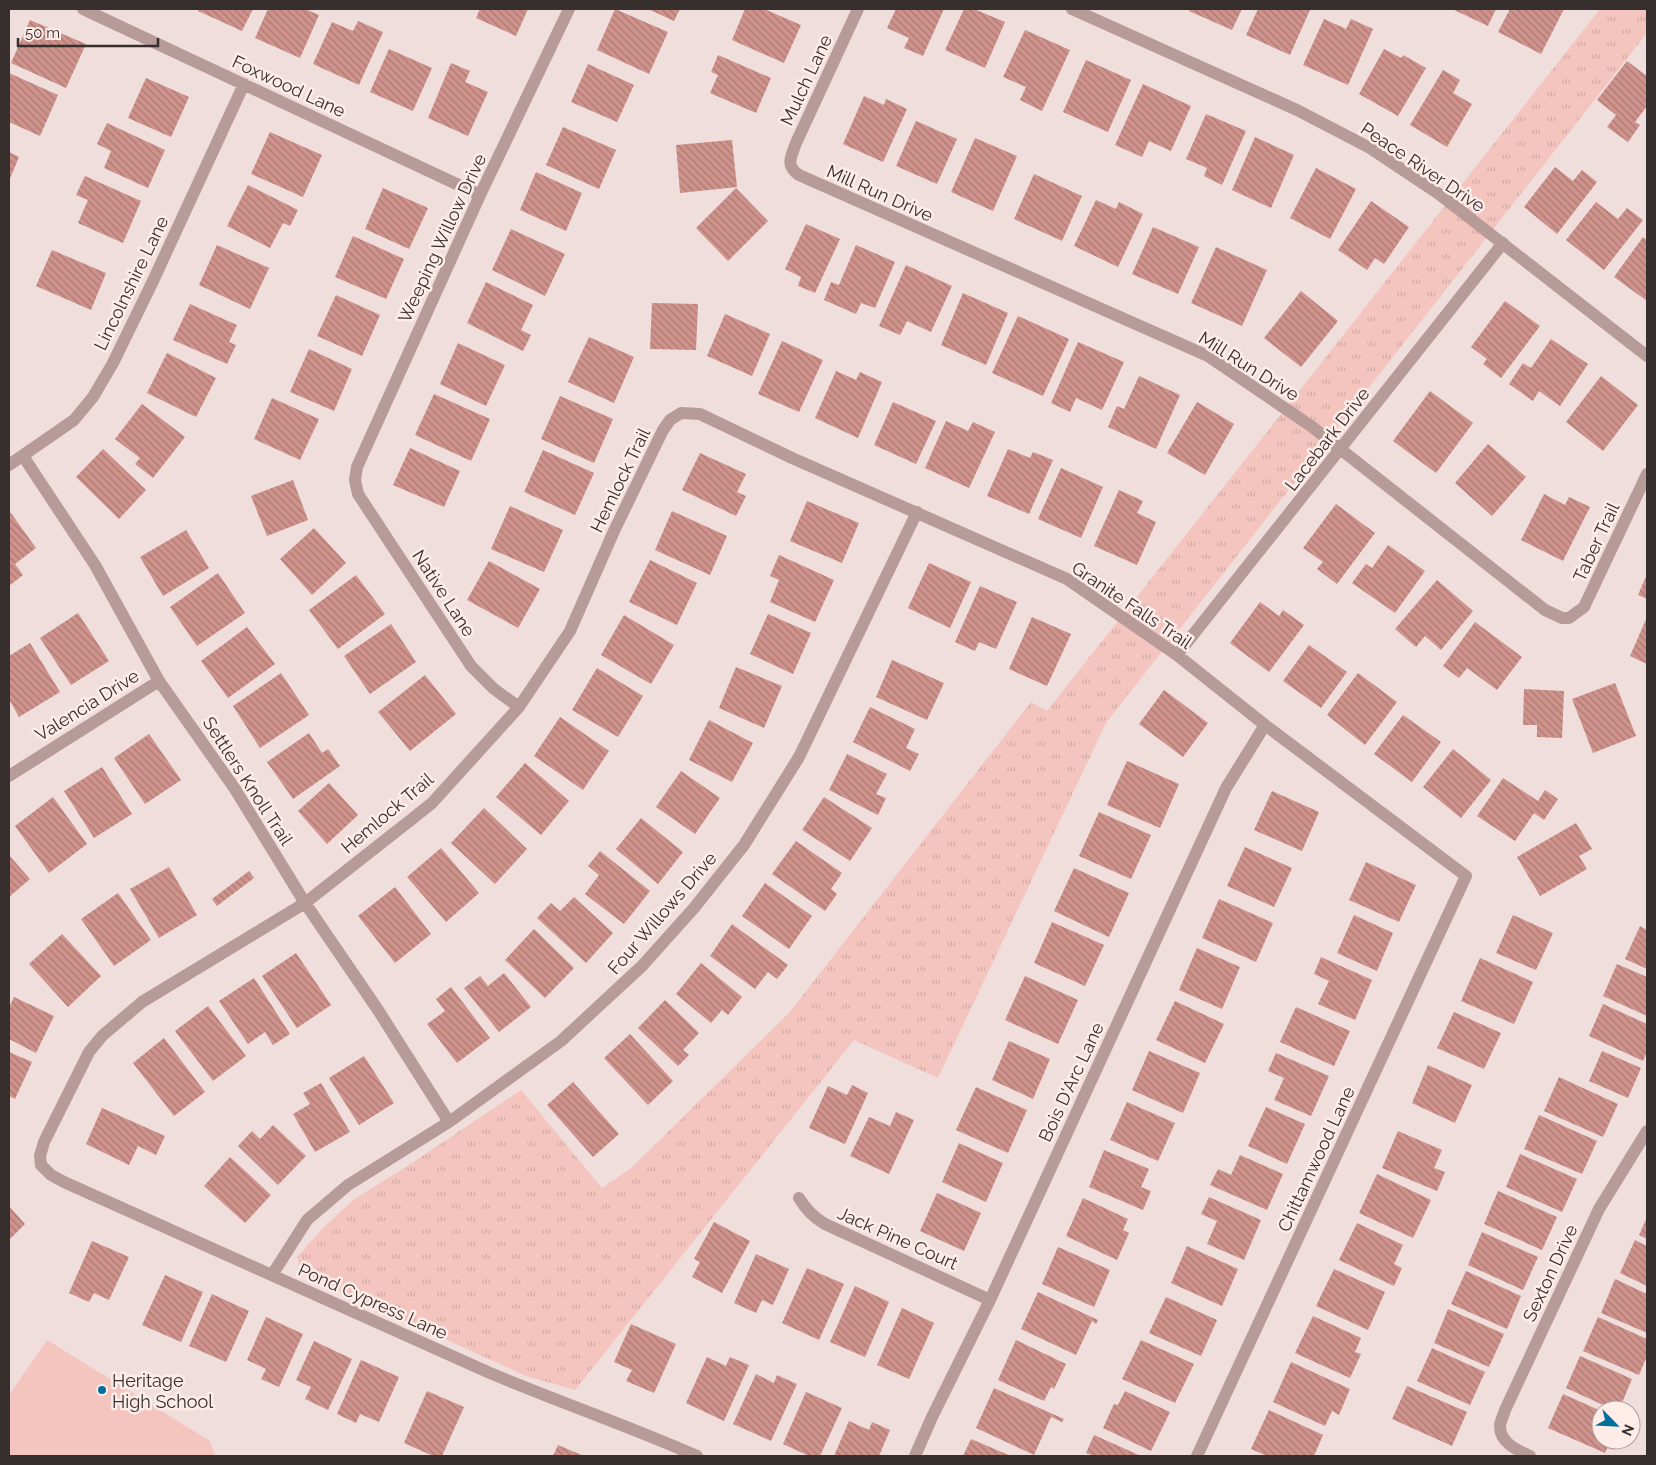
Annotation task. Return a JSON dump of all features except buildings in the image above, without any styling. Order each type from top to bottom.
[{"type":"street","name":"Foxwood Lane","points":[[84,9],[480,194]]},
{"type":"street","name":"Weeping Willow Drive","points":[[355,484],[357,467],[480,194],[569,9]]},
{"type":"street","name":"Mulch Lane","points":[[790,167],[796,143],[858,9]]},
{"type":"street","name":"Peace River Drive","points":[[1072,9],[1297,110],[1370,148],[1439,194],[1647,356]]},
{"type":"street","name":"Lincolnshire Lane","points":[[9,465],[74,420],[93,397],[153,281],[244,84]]},
{"type":"street","name":"Mill Run Drive","points":[[790,167],[807,180],[1208,356],[1311,426],[1545,610],[1562,618],[1569,618]]},
{"type":"street","name":"Lacebark Drive","points":[[1177,655],[1503,244]]},
{"type":"street","name":"Granite Falls Trail","points":[[681,413],[692,413],[708,417],[792,458],[1066,579],[1177,655],[1265,725],[1466,876]]},
{"type":"street","name":"Hemlock Trail","points":[[41,1165],[40,1156],[48,1134],[89,1052],[102,1036],[142,1002],[305,903],[432,803],[519,707],[570,631],[614,531],[662,430],[670,420],[681,413]]},
{"type":"street","name":"Settlers Knoll Trail","points":[[23,456],[95,565],[160,681],[235,788],[305,903],[378,1010],[449,1122]]},
{"type":"street","name":"Taber Trail","points":[[1569,618],[1584,607],[1588,600],[1647,474]]},
{"type":"street","name":"Native Lane","points":[[355,484],[358,494],[471,666],[494,689],[519,707]]},
{"type":"street","name":"Four Willows Drive","points":[[272,1275],[307,1220],[348,1184],[449,1122],[562,1041],[642,966],[694,908],[744,845],[799,757],[916,512]]},
{"type":"street","name":"Valencia Drive","points":[[9,776],[160,681]]},
{"type":"street","name":"Bois D'Arc Lane","points":[[915,1456],[932,1417],[990,1300],[1226,788],[1265,725]]},
{"type":"street","name":"Chittamwood Lane","points":[[1198,1456],[1466,876]]},
{"type":"street","name":"Sexton Drive","points":[[1530,1456],[1515,1449],[1503,1437],[1500,1426],[1505,1410],[1599,1209],[1647,1131]]},
{"type":"street","name":"Pond Cypress Lane","points":[[41,1165],[51,1175],[64,1182],[490,1373],[657,1438],[697,1456]]},
{"type":"street","name":"Jack Pine Court","points":[[799,1198],[807,1211],[824,1224],[990,1300]]},
{"type":"green space","points":[[1600,9],[1647,9],[1647,33],[1106,723],[938,1078],[854,1040],[575,1390],[526,1376],[302,1274],[297,1257],[321,1230],[353,1200],[521,1090],[602,1188],[630,1169],[789,1013],[1031,702],[1047,711]]},
{"type":"green space","points":[[47,1340],[210,1441],[215,1456],[9,1456],[9,1395]]},
{"type":"place","name":"Heritage High School","points":[[102,1390]]}]
